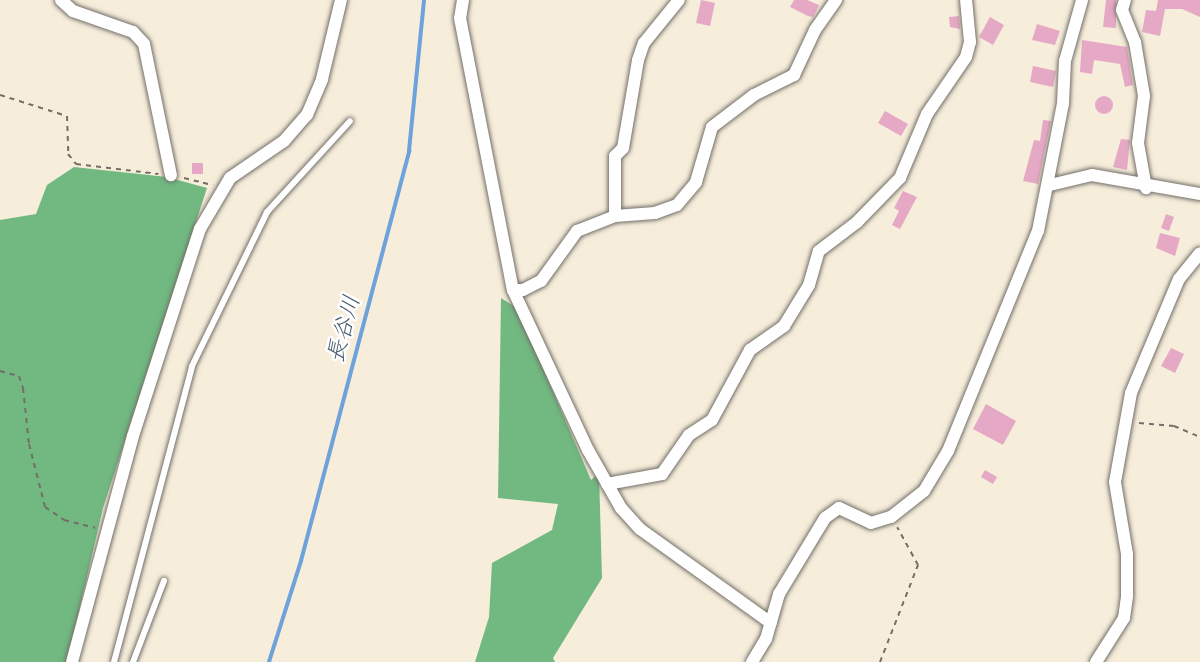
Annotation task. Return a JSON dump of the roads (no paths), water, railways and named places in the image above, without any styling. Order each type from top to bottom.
[{"type":"street","points":[[61,0],[73,11],[133,32],[144,44],[172,175]]},
{"type":"street","points":[[72,662],[172,308],[200,229],[222,187],[239,169],[284,141],[307,115],[323,79],[341,0]]},
{"type":"street","points":[[463,0],[460,18],[513,290],[607,485],[640,529],[771,623]]},
{"type":"street","points":[[615,216],[615,156],[623,148],[638,60],[644,43],[679,0]]},
{"type":"street","points":[[513,290],[523,290],[541,281],[577,231],[615,216],[655,213],[677,205],[696,182],[712,127],[754,95],[794,75],[815,30],[836,0]]},
{"type":"street","points":[[607,485],[662,474],[689,435],[712,420],[750,350],[784,326],[809,285],[819,251],[857,222],[900,178],[928,114],[966,57],[970,42],[967,0]]},
{"type":"street","points":[[752,662],[771,623],[779,594],[825,518],[839,508],[871,523],[891,517],[932,482],[948,451],[1038,231],[1050,184],[1063,103],[1065,61],[1082,0]]},
{"type":"street","points":[[1125,0],[1122,10],[1135,42],[1143,96],[1138,143],[1146,188]]},
{"type":"street","points":[[1050,184],[1093,175],[1146,188],[1200,194]]},
{"type":"street","points":[[1096,662],[1119,628],[1127,596],[1127,554],[1115,482],[1131,393],[1179,279],[1200,253]]},
{"type":"lane","points":[[114,662],[192,366],[267,212],[351,121]]},
{"type":"lane","points":[[133,662],[163,581]]},
{"type":"waterway","name":"長谷川","points":[[269,662],[301,561],[409,151],[424,0]]}]
